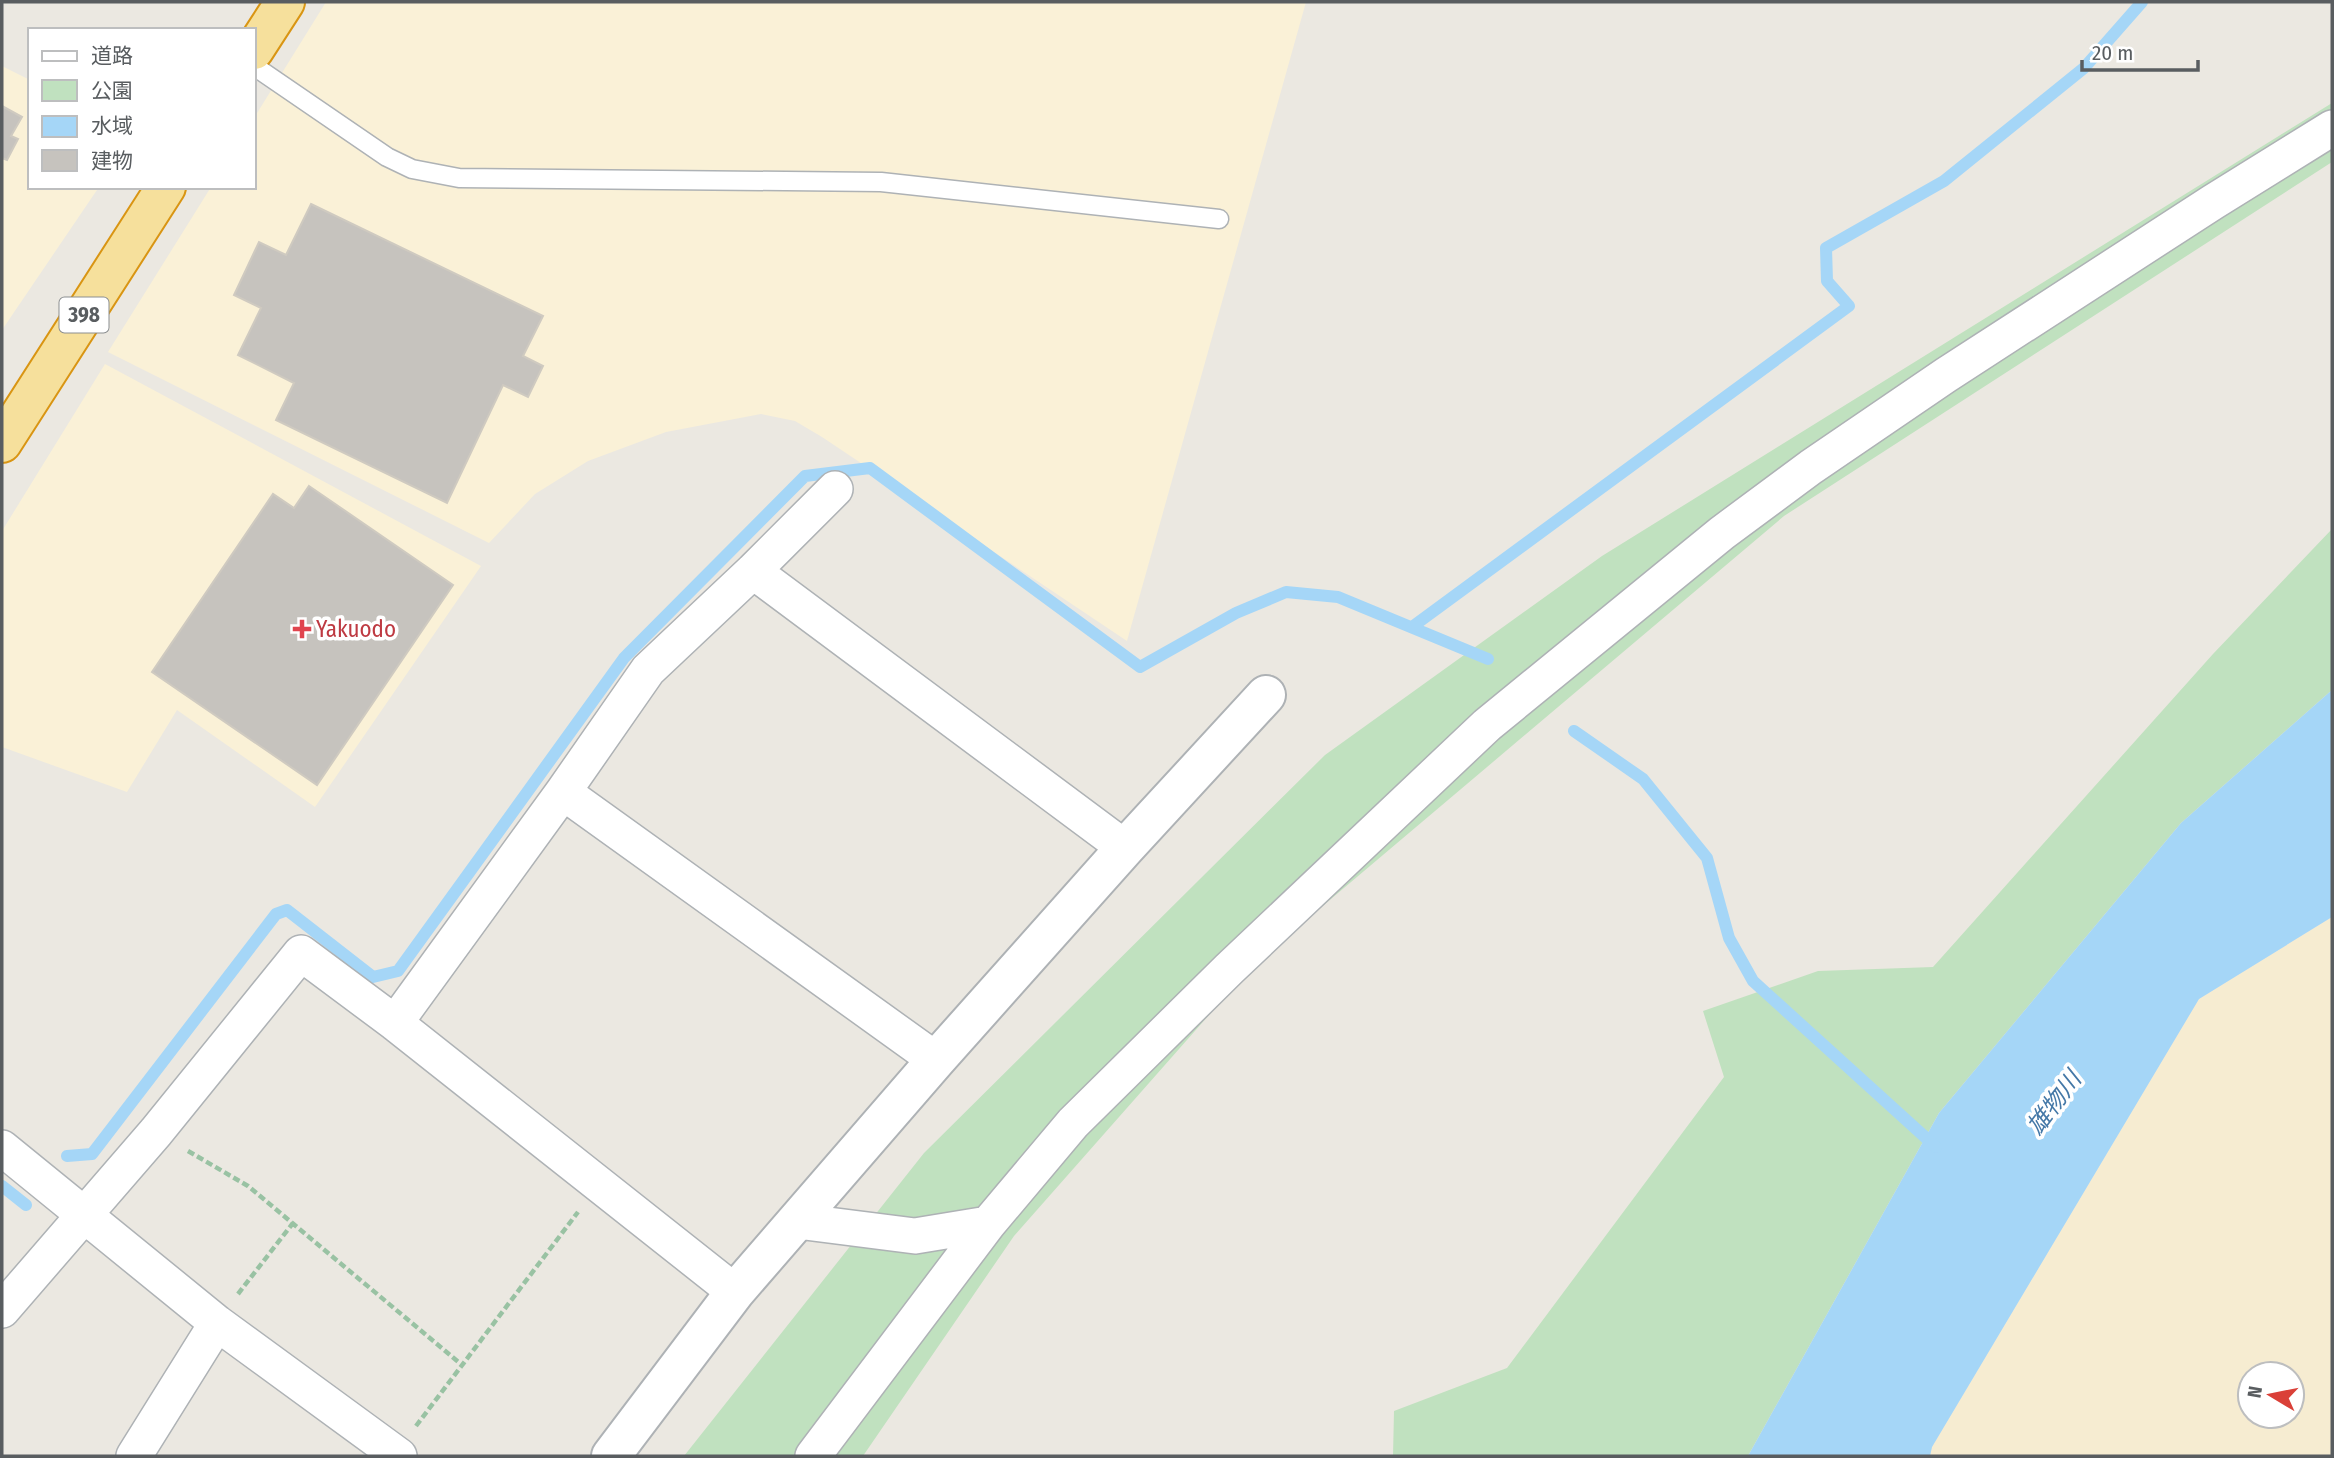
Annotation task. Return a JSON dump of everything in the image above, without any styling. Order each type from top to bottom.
[{"type":"highway","points":[[256,47],[285,2]]},
{"type":"highway","name":"398","points":[[2,443],[165,189]]},
{"type":"street","points":[[813,1456],[988,1224],[1073,1123],[1229,969],[1498,716],[1711,542],[1811,467],[1946,375],[2332,128]]},
{"type":"street","points":[[395,1023],[648,670],[835,489]]},
{"type":"street","points":[[753,571],[1125,848]]},
{"type":"street","points":[[611,1456],[735,1292],[936,1060],[1266,695]]},
{"type":"street","points":[[563,792],[936,1060]]},
{"type":"street","points":[[2,1310],[85,1217],[301,953],[395,1023],[735,1292]]},
{"type":"street","points":[[2,1149],[216,1323],[393,1452]]},
{"type":"street","points":[[797,1220],[915,1236],[988,1224]]},
{"type":"street","points":[[134,1456],[216,1323]]},
{"type":"lane","points":[[256,67],[387,157],[412,169],[459,178],[881,182],[1219,219]]},
{"type":"path","points":[[156,1132],[248,1186],[462,1365]]},
{"type":"path","points":[[393,1452],[409,1435],[599,1185]]},
{"type":"path","points":[[216,1323],[293,1223]]},
{"type":"shaded area","points":[[326,2],[1306,2],[1127,641],[795,421],[761,414],[666,432],[588,461],[535,494],[489,543],[108,352],[210,189],[256,189],[256,115]]},
{"type":"shaded area","points":[[2,66],[28,79],[28,189],[98,189],[2,330]]},
{"type":"shaded area","points":[[105,364],[481,566],[315,807],[177,710],[127,792],[2,747],[2,531]]},
{"type":"green space","points":[[2332,103],[2332,162],[1784,516],[1254,964],[1014,1236],[863,1456],[684,1456],[924,1153],[1325,755],[1602,556]]},
{"type":"green space","points":[[2332,529],[2332,690],[2181,823],[1939,1113],[1748,1456],[1393,1456],[1394,1411],[1507,1368],[1724,1077],[1703,1011],[1818,971],[1933,967],[2213,654]]},
{"type":"sand","points":[[2332,917],[2332,1456],[1930,1456],[1932,1447],[2199,999]]},
{"type":"water","name":"雄物川","points":[[2332,690],[2332,917],[2199,999],[1932,1447],[1930,1456],[1748,1456],[1939,1113],[2181,823]]},
{"type":"building","points":[[2,106],[22,117],[11,136],[18,139],[7,160],[2,158]]},
{"type":"building","points":[[311,204],[543,316],[523,356],[543,366],[528,397],[503,385],[447,503],[276,420],[294,383],[238,355],[261,308],[234,295],[259,242],[286,255]]},
{"type":"building","name":"Yakuodo","points":[[309,486],[453,585],[317,785],[152,672],[273,494],[294,508]]},
{"type":"waterway","points":[[1412,627],[1849,306],[1827,281],[1826,248],[1944,181],[2084,68],[2142,2]]},
{"type":"waterway","points":[[67,1156],[92,1154],[276,914],[287,910],[373,977],[398,971],[624,658],[805,476],[870,468],[1140,667],[1236,613],[1286,592],[1338,597],[1488,659]]},
{"type":"waterway","points":[[1574,731],[1643,779],[1707,858],[1729,938],[1753,981],[1936,1147]]},
{"type":"waterway","points":[[2,1186],[26,1205]]},
{"type":"place","name":"Yakuodo","points":[[302,629]]}]
